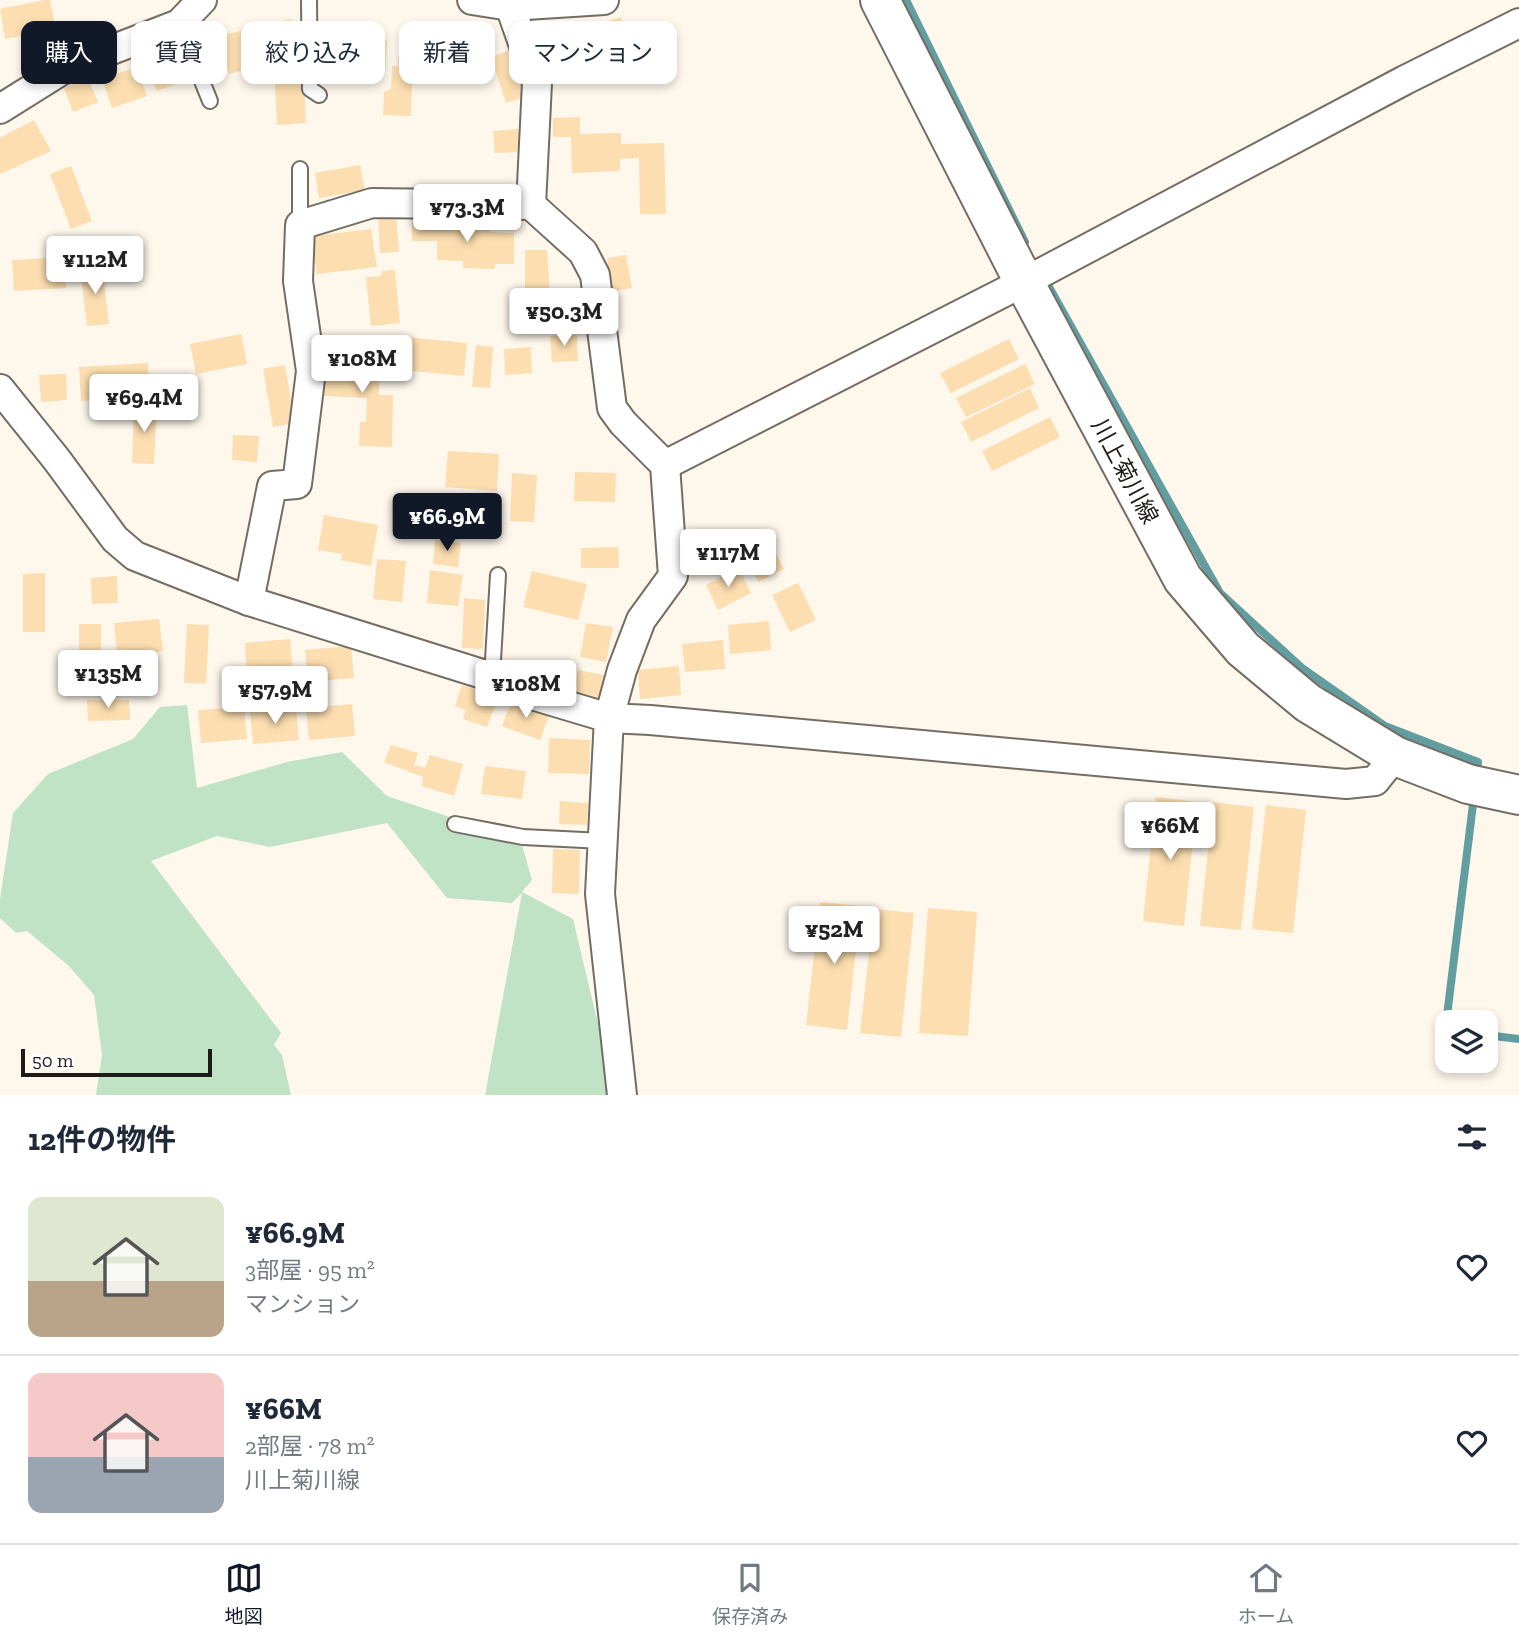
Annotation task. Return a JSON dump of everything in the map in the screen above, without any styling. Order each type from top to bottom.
[{"type":"main road","name":"川上菊川線","points":[[880,0],[1024,282],[1183,579],[1244,649],[1308,703],[1395,756],[1468,784],[1519,795]]},
{"type":"street","points":[[182,21],[202,0]]},
{"type":"street","points":[[472,0],[510,6],[604,0]]},
{"type":"street","points":[[510,6],[537,83],[531,205]]},
{"type":"street","points":[[665,465],[1024,282],[1392,86],[1519,23]]},
{"type":"street","points":[[0,109],[67,67],[131,42]]},
{"type":"street","points":[[249,601],[272,486],[297,484],[311,371],[298,281],[300,225],[372,203],[531,205],[583,252],[594,275],[612,408],[623,423],[665,465],[673,576],[641,620],[622,670],[609,718],[600,894],[622,1095]]},
{"type":"street","points":[[0,389],[115,539],[135,556],[249,601],[492,677],[531,695],[609,718],[1346,784],[1375,781],[1395,756]]},
{"type":"lane","points":[[309,0],[310,89],[319,95]]},
{"type":"lane","points":[[203,84],[210,101]]},
{"type":"lane","points":[[300,169],[300,225]]},
{"type":"lane","points":[[492,677],[498,575]]},
{"type":"lane","points":[[455,824],[523,837],[603,841]]},
{"type":"green space","points":[[187,705],[197,788],[287,762],[342,752],[387,796],[521,841],[532,880],[522,892],[573,919],[615,1095],[485,1095],[522,893],[512,903],[447,898],[387,823],[270,847],[217,836],[151,861],[281,1033],[274,1045],[282,1055],[291,1095],[96,1095],[102,1055],[94,995],[69,966],[27,931],[16,933],[0,918],[0,899],[13,813],[48,774],[133,739],[160,707]]},
{"type":"building","points":[[50,0],[54,21],[21,21],[21,36],[5,39],[0,9]]},
{"type":"building","points":[[241,31],[241,71],[229,74],[227,66],[227,34]]},
{"type":"building","points":[[385,41],[387,41],[385,74]]},
{"type":"building","points":[[509,50],[509,84],[524,84],[528,96],[506,103],[495,69],[495,56]]},
{"type":"building","points":[[399,58],[399,84],[412,84],[411,116],[383,115],[384,92],[391,89],[392,66],[398,66]]},
{"type":"building","points":[[131,69],[131,84],[142,84],[147,96],[112,108],[104,84],[117,84],[117,74]]},
{"type":"building","points":[[74,84],[90,84],[98,102],[73,112],[64,88]]},
{"type":"building","points":[[154,84],[176,84],[157,91]]},
{"type":"building","points":[[275,84],[304,84],[306,123],[277,125]]},
{"type":"building","points":[[580,117],[580,134],[621,133],[621,144],[664,143],[666,214],[640,214],[639,158],[620,159],[620,171],[572,173],[571,137],[553,137],[553,118]]},
{"type":"building","points":[[34,120],[51,151],[0,174],[0,138]]},
{"type":"building","points":[[518,129],[520,152],[495,153],[493,131]]},
{"type":"building","points":[[360,165],[365,190],[319,198],[315,173]]},
{"type":"building","points":[[71,166],[92,221],[71,229],[50,174]]},
{"type":"building","points":[[396,214],[399,252],[380,253],[378,215]]},
{"type":"building","points":[[412,221],[471,222],[470,228],[514,233],[514,264],[495,264],[495,269],[463,268],[463,261],[437,260],[437,241],[412,241]]},
{"type":"building","points":[[371,229],[377,267],[317,274],[311,236]]},
{"type":"building","points":[[525,250],[547,250],[550,293],[525,293]]},
{"type":"building","points":[[626,255],[632,288],[612,291],[607,258]]},
{"type":"building","points":[[64,257],[66,288],[14,291],[12,260]]},
{"type":"building","points":[[102,266],[109,324],[87,326],[80,269]]},
{"type":"building","points":[[395,270],[400,323],[371,326],[366,277],[381,276],[382,271]]},
{"type":"building","points":[[241,334],[247,364],[196,374],[190,344]]},
{"type":"building","points":[[577,335],[578,361],[552,362],[550,336]]},
{"type":"building","points":[[406,337],[467,343],[464,376],[403,370]]},
{"type":"building","points":[[1009,339],[1019,359],[951,393],[940,373]]},
{"type":"building","points":[[476,345],[493,347],[490,388],[472,387]]},
{"type":"building","points":[[531,347],[532,373],[505,375],[504,349]]},
{"type":"building","points":[[324,357],[380,358],[379,395],[393,395],[392,447],[359,446],[360,422],[366,422],[367,398],[323,396]]},
{"type":"building","points":[[148,363],[149,385],[131,386],[131,398],[81,401],[79,367]]},
{"type":"building","points":[[1025,364],[1035,384],[966,417],[956,398]]},
{"type":"building","points":[[285,365],[295,423],[273,427],[263,369]]},
{"type":"building","points":[[66,374],[67,400],[41,402],[39,375]]},
{"type":"building","points":[[1030,388],[1039,408],[971,442],[961,422]]},
{"type":"building","points":[[134,404],[157,405],[154,464],[132,463]]},
{"type":"building","points":[[1050,417],[1060,437],[992,471],[982,451]]},
{"type":"building","points":[[233,435],[259,436],[257,462],[232,460]]},
{"type":"building","points":[[448,451],[499,454],[497,491],[445,487]]},
{"type":"building","points":[[575,472],[616,473],[615,502],[574,501]]},
{"type":"building","points":[[512,473],[537,475],[534,522],[510,521]]},
{"type":"building","points":[[324,515],[378,525],[371,566],[341,560],[342,554],[318,550]]},
{"type":"building","points":[[766,532],[784,569],[758,582],[740,545]]},
{"type":"building","points":[[435,540],[461,543],[458,567],[433,564]]},
{"type":"building","points":[[618,547],[619,568],[581,568],[581,548]]},
{"type":"building","points":[[377,559],[406,561],[402,602],[373,599]]},
{"type":"building","points":[[739,568],[751,593],[718,610],[706,585]]},
{"type":"building","points":[[430,570],[463,575],[458,606],[427,603]]},
{"type":"building","points":[[532,571],[587,584],[578,620],[523,607]]},
{"type":"building","points":[[45,573],[45,632],[23,632],[23,574]]},
{"type":"building","points":[[117,576],[118,603],[92,604],[91,578]]},
{"type":"building","points":[[798,583],[816,620],[790,632],[772,595]]},
{"type":"building","points":[[464,598],[485,600],[483,649],[462,648]]},
{"type":"building","points":[[159,619],[163,651],[117,655],[114,623]]},
{"type":"building","points":[[769,621],[771,650],[730,654],[728,625]]},
{"type":"building","points":[[586,623],[613,627],[606,662],[580,657]]},
{"type":"building","points":[[79,624],[101,624],[101,661],[79,662]]},
{"type":"building","points":[[187,624],[209,625],[206,684],[184,683]]},
{"type":"building","points":[[290,639],[293,671],[247,676],[245,643]]},
{"type":"building","points":[[723,640],[725,669],[685,672],[682,644]]},
{"type":"building","points":[[351,646],[354,678],[308,682],[305,650]]},
{"type":"building","points":[[679,666],[681,695],[640,699],[638,670]]},
{"type":"building","points":[[578,670],[604,675],[597,704],[572,698]]},
{"type":"building","points":[[462,685],[498,698],[487,727],[463,719],[466,710],[455,706]]},
{"type":"building","points":[[512,699],[550,713],[540,740],[502,726]]},
{"type":"building","points":[[87,700],[129,700],[130,720],[88,721]]},
{"type":"building","points":[[352,704],[355,736],[309,740],[306,708]]},
{"type":"building","points":[[244,707],[247,739],[201,743],[198,710]]},
{"type":"building","points":[[296,707],[299,740],[253,744],[250,712]]},
{"type":"building","points":[[549,738],[590,740],[589,774],[548,773]]},
{"type":"building","points":[[391,745],[418,753],[414,765],[425,768],[430,755],[463,764],[454,796],[422,786],[423,777],[384,762]]},
{"type":"building","points":[[485,766],[526,771],[522,799],[481,794]]},
{"type":"building","points":[[1156,797],[1197,802],[1184,926],[1143,921]]},
{"type":"building","points":[[560,801],[588,803],[587,825],[559,824]]},
{"type":"building","points":[[1213,802],[1254,807],[1241,930],[1200,926]]},
{"type":"building","points":[[1266,805],[1306,810],[1293,933],[1252,929]]},
{"type":"building","points":[[553,849],[580,850],[579,894],[552,893]]},
{"type":"building","points":[[820,902],[861,906],[847,1030],[806,1025]]},
{"type":"building","points":[[928,908],[977,912],[968,1036],[919,1033]]},
{"type":"building","points":[[874,909],[914,913],[901,1037],[860,1033]]},
{"type":"waterway","points":[[906,0],[1025,242]]},
{"type":"waterway","points":[[1044,278],[1220,593],[1302,668],[1385,726],[1478,762],[1476,777]]},
{"type":"waterway","points":[[1448,1010],[1474,796]]},
{"type":"waterway","points":[[1498,1036],[1519,1039]]}]
